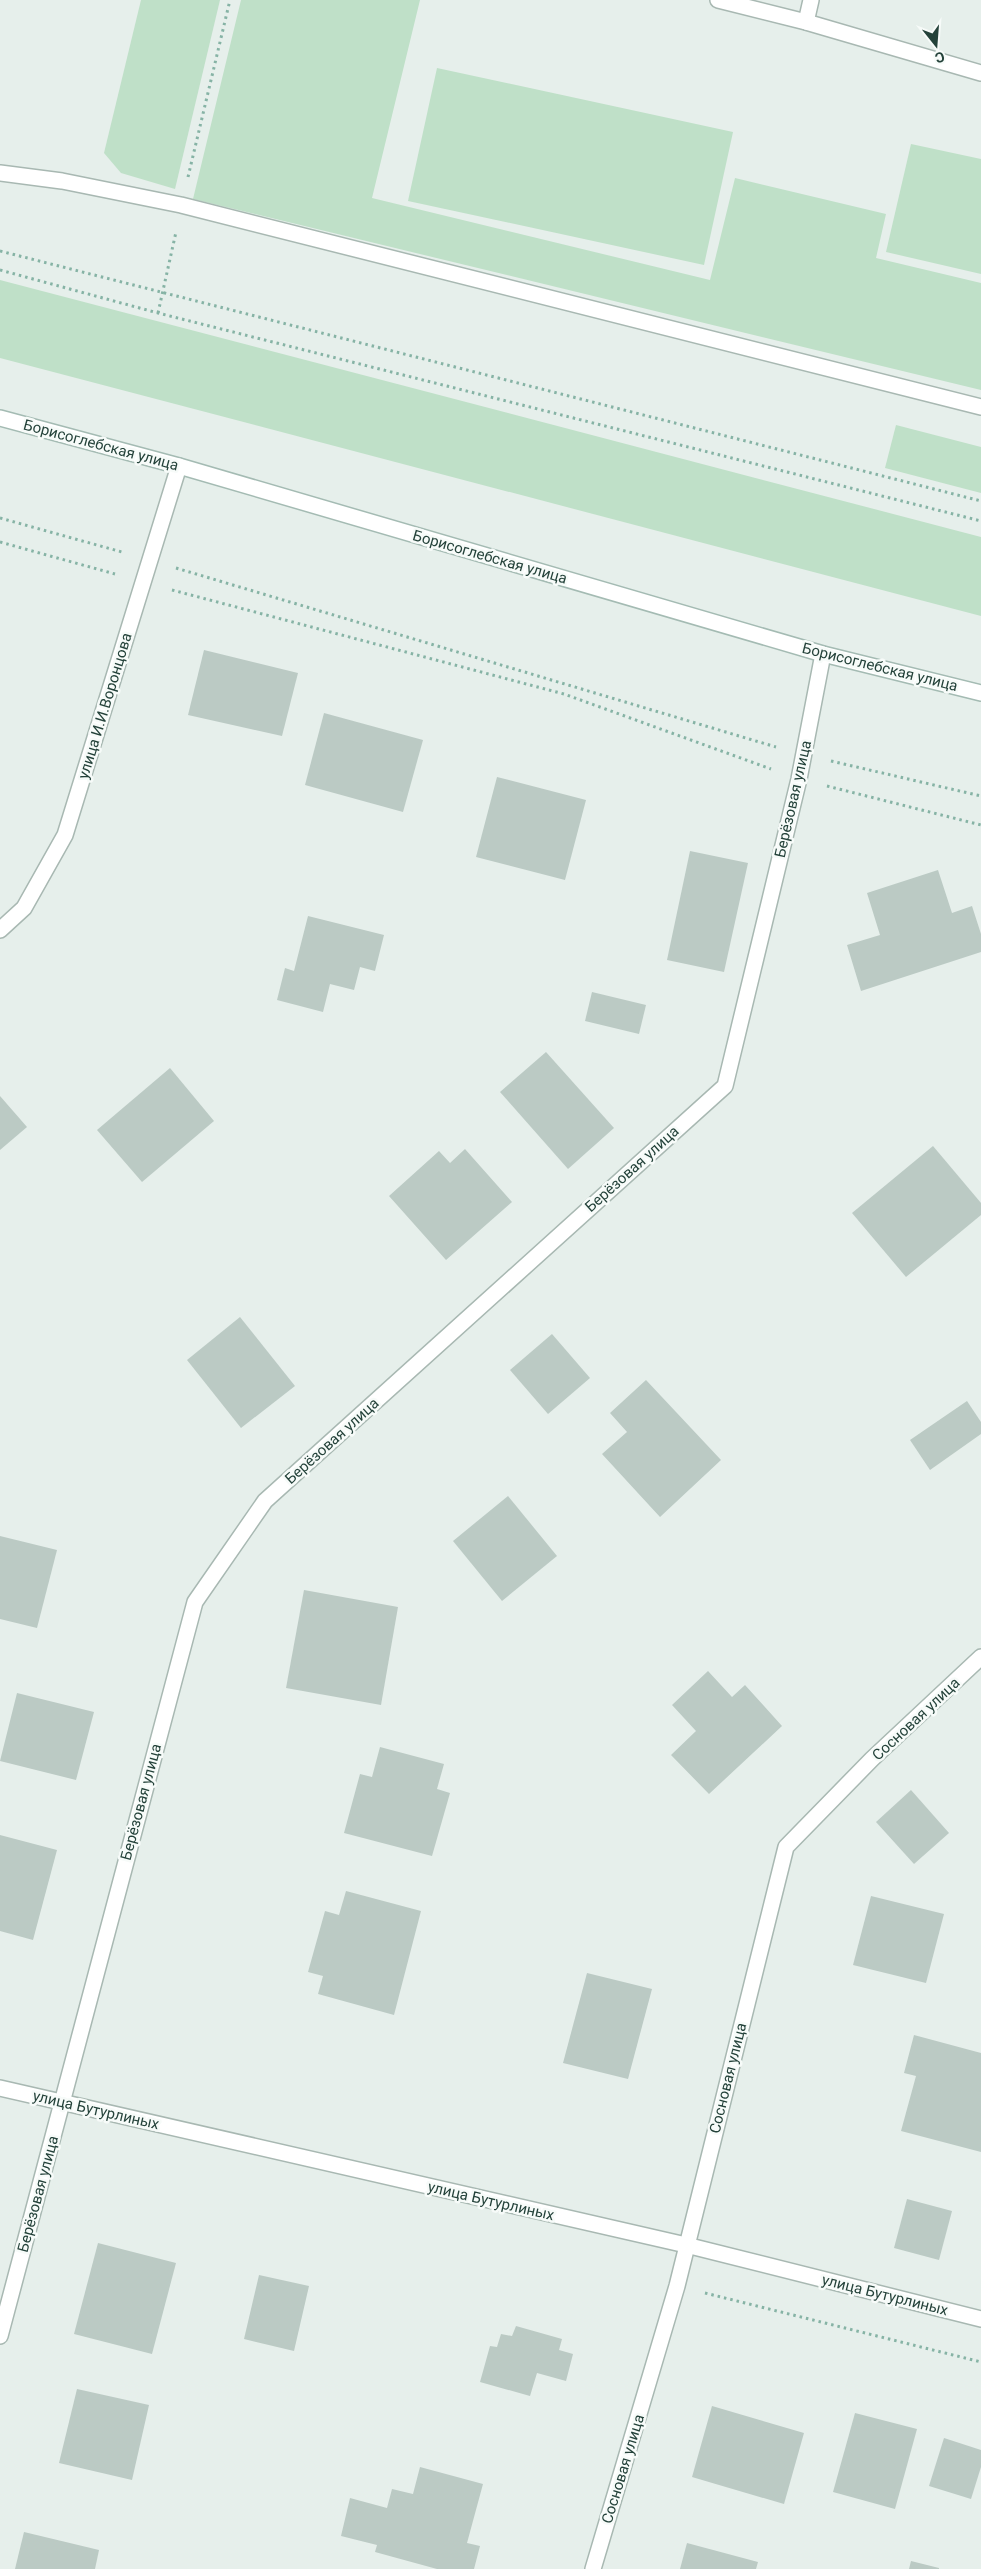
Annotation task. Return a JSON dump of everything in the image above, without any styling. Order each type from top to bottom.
[{"type":"street","points":[[718,0],[806,22],[981,73]]},
{"type":"street","points":[[806,22],[811,0]]},
{"type":"street","points":[[0,173],[62,181],[182,205],[981,407]]},
{"type":"street","name":"Борисоглебская улица","points":[[0,418],[179,466],[823,654],[981,693]]},
{"type":"street","name":"улица И.И.Воронцова","points":[[0,930],[24,908],[65,835],[179,466]]},
{"type":"street","name":"Берёзовая улица","points":[[0,2336],[195,1602],[265,1501],[725,1086],[799,778],[823,654]]},
{"type":"street","name":"Сосновая улица","points":[[593,2569],[678,2286],[686,2245],[786,1847],[872,1759],[981,1657]]},
{"type":"street","name":"улица Бутурлиных","points":[[0,2088],[686,2245],[981,2319]]},
{"type":"path","points":[[158,313],[230,0]]},
{"type":"path","points":[[0,251],[981,501]]},
{"type":"path","points":[[0,270],[158,313],[981,521]]},
{"type":"path","points":[[0,518],[151,560],[804,755],[981,796]]},
{"type":"path","points":[[0,542],[564,694],[799,778],[981,825]]},
{"type":"path","points":[[678,2286],[981,2362]]},
{"type":"green space","points":[[141,0],[220,0],[175,189],[121,173],[104,153]]},
{"type":"green space","points":[[241,0],[420,0],[372,198],[710,280],[735,178],[886,214],[876,258],[981,283],[981,390],[193,199]]},
{"type":"green space","points":[[437,68],[733,132],[704,265],[408,201]]},
{"type":"green space","points":[[911,144],[981,159],[981,274],[886,252]]},
{"type":"green space","points":[[0,280],[981,537],[981,616],[0,358]]},
{"type":"green space","points":[[896,425],[981,447],[981,493],[885,468]]},
{"type":"building","points":[[204,650],[298,673],[282,736],[188,715]]},
{"type":"building","points":[[324,713],[423,740],[403,812],[305,785]]},
{"type":"building","points":[[497,777],[586,800],[565,880],[476,857]]},
{"type":"building","points":[[690,851],[748,863],[724,972],[667,960]]},
{"type":"building","points":[[938,870],[952,913],[972,906],[981,934],[981,952],[861,991],[847,945],[880,935],[867,893]]},
{"type":"building","points":[[308,916],[384,935],[375,971],[360,967],[354,990],[330,984],[323,1012],[277,1000],[285,968],[294,971]]},
{"type":"building","points":[[592,992],[646,1005],[639,1034],[585,1021]]},
{"type":"building","points":[[546,1052],[614,1128],[568,1169],[500,1092]]},
{"type":"building","points":[[170,1068],[214,1121],[142,1182],[97,1130]]},
{"type":"building","points":[[0,1096],[27,1127],[0,1150]]},
{"type":"building","points":[[933,1146],[981,1203],[981,1215],[906,1277],[852,1213]]},
{"type":"building","points":[[465,1149],[512,1202],[446,1260],[389,1196],[439,1151],[450,1163]]},
{"type":"building","points":[[240,1317],[295,1386],[241,1428],[187,1360]]},
{"type":"building","points":[[552,1334],[590,1378],[548,1414],[510,1370]]},
{"type":"building","points":[[646,1380],[721,1460],[660,1517],[602,1454],[627,1432],[610,1413]]},
{"type":"building","points":[[967,1401],[981,1422],[981,1434],[930,1470],[910,1440]]},
{"type":"building","points":[[508,1496],[557,1556],[502,1601],[453,1541]]},
{"type":"building","points":[[0,1536],[57,1550],[37,1628],[0,1619]]},
{"type":"building","points":[[304,1590],[398,1607],[381,1705],[286,1688]]},
{"type":"building","points":[[708,1671],[732,1697],[745,1685],[782,1726],[709,1794],[671,1755],[696,1731],[672,1705]]},
{"type":"building","points":[[17,1693],[94,1712],[76,1780],[0,1761]]},
{"type":"building","points":[[380,1747],[444,1764],[437,1789],[450,1793],[432,1856],[344,1833],[360,1774],[372,1777]]},
{"type":"building","points":[[911,1790],[949,1833],[914,1864],[876,1822]]},
{"type":"building","points":[[0,1835],[57,1850],[33,1940],[0,1931]]},
{"type":"building","points":[[346,1891],[421,1911],[394,2015],[318,1994],[323,1976],[308,1972],[325,1911],[339,1915]]},
{"type":"building","points":[[871,1896],[944,1914],[926,1983],[853,1965]]},
{"type":"building","points":[[587,1973],[652,1989],[628,2079],[563,2063]]},
{"type":"building","points":[[914,2035],[981,2053],[981,2152],[901,2131],[916,2076],[904,2073]]},
{"type":"building","points":[[907,2199],[952,2211],[939,2260],[894,2248]]},
{"type":"building","points":[[98,2243],[176,2263],[152,2354],[74,2334]]},
{"type":"building","points":[[259,2275],[309,2286],[294,2351],[244,2339]]},
{"type":"building","points":[[516,2326],[562,2339],[559,2350],[573,2354],[566,2381],[537,2373],[530,2396],[480,2382],[490,2346],[497,2347],[501,2334],[512,2336]]},
{"type":"building","points":[[77,2389],[149,2405],[132,2480],[59,2463]]},
{"type":"building","points":[[712,2406],[804,2433],[784,2504],[692,2477]]},
{"type":"building","points":[[855,2413],[917,2429],[895,2509],[833,2492]]},
{"type":"building","points":[[944,2438],[981,2450],[981,2467],[971,2499],[929,2486]]},
{"type":"building","points":[[420,2467],[483,2484],[467,2543],[480,2546],[474,2569],[437,2569],[375,2552],[377,2545],[341,2536],[350,2498],[387,2508],[392,2489],[413,2494]]},
{"type":"building","points":[[24,2532],[99,2550],[95,2569],[15,2569]]},
{"type":"building","points":[[687,2543],[758,2562],[756,2569],[680,2569]]},
{"type":"building","points":[[911,2561],[939,2568],[939,2569],[909,2569]]}]
